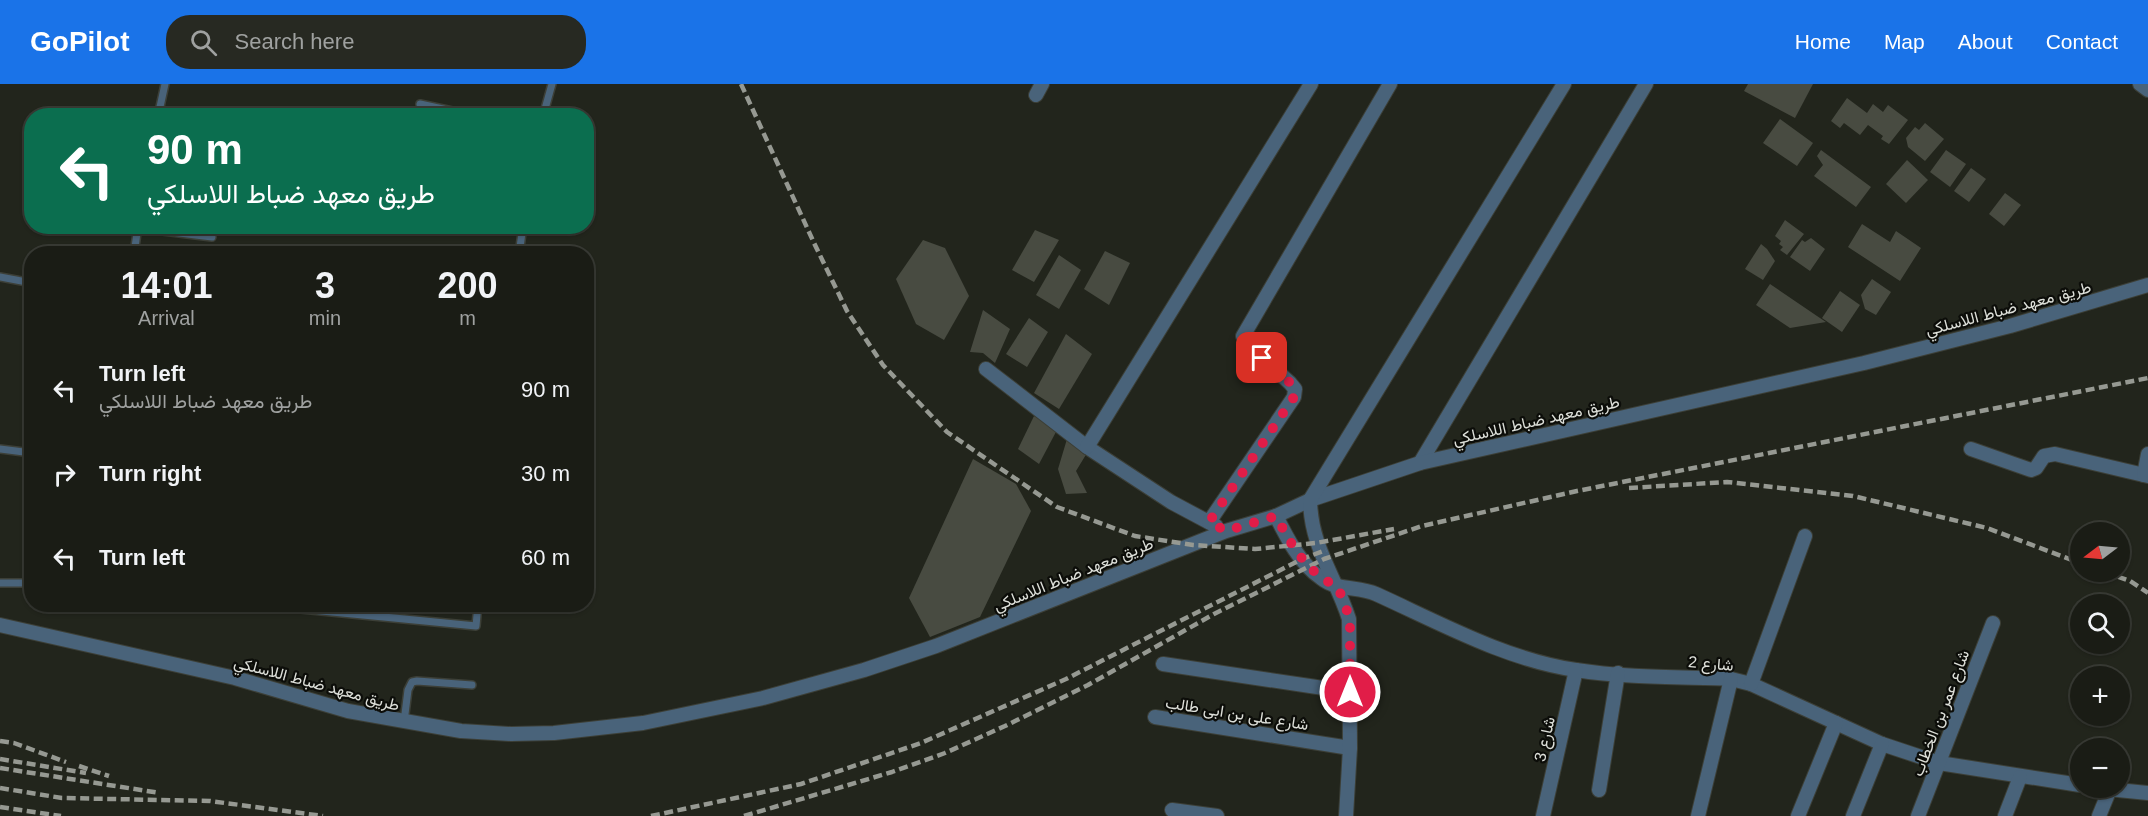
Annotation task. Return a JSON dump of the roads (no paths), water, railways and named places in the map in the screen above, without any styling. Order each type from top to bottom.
[{"type":"street","points":[[1209,522],[1294,397],[1295,389],[1290,383],[1248,345],[1243,336],[1390,84]]},
{"type":"street","points":[[1346,816],[1350,748],[1350,619],[1315,538],[1311,503],[1564,84]]},
{"type":"street","points":[[1420,463],[1646,84]]},
{"type":"street","points":[[2140,84],[2148,90]]},
{"type":"street","points":[[1087,447],[1304,86]]},
{"type":"street","name":"طريق معهد ضباط اللاسلكي","points":[[0,625],[236,678],[348,711],[461,731],[511,734],[554,733],[643,723],[763,698],[864,670],[936,646],[1226,531],[1277,517],[1420,463],[1864,363],[2010,326],[2148,285]]},
{"type":"street","points":[[986,369],[1087,447],[1171,502],[1226,531]]},
{"type":"street","points":[[1971,449],[2031,470],[2040,465],[2044,456],[2055,454],[2146,476],[2148,453]]},
{"type":"street","points":[[1277,517],[1307,567],[1322,580],[1338,587]]},
{"type":"street","points":[[1751,684],[1805,536]]},
{"type":"street","name":"شارع 2","points":[[1338,587],[1363,588],[1483,642],[1542,662],[1576,670],[1618,674],[1731,679],[1751,684],[1882,744],[1939,763],[2070,784]]},
{"type":"street","name":"شارع عمر بن الخطاب","points":[[1918,816],[1993,623]]},
{"type":"street","points":[[1163,664],[1350,692]]},
{"type":"street","name":"شارع 3","points":[[1543,816],[1576,670]]},
{"type":"street","points":[[1599,790],[1618,674]]},
{"type":"street","points":[[1698,816],[1731,679]]},
{"type":"street","name":"شارع على بن ابى طالب","points":[[1155,717],[1350,748]]},
{"type":"street","points":[[1798,816],[1836,723]]},
{"type":"street","points":[[1852,816],[1882,744]]},
{"type":"street","points":[[2005,816],[2020,777]]},
{"type":"street","points":[[2130,791],[2148,793]]},
{"type":"street","points":[[2099,816],[2102,798]]},
{"type":"street","points":[[1172,810],[1217,816]]},
{"type":"lane","points":[[160,108],[165,84]]},
{"type":"lane","points":[[545,108],[552,84]]},
{"type":"lane","points":[[420,104],[438,108]]},
{"type":"lane","points":[[190,234],[212,237]]},
{"type":"lane","points":[[0,277],[24,282]]},
{"type":"lane","points":[[0,449],[24,452]]},
{"type":"lane","points":[[0,584],[24,583]]},
{"type":"lane","points":[[336,612],[476,626],[477,612]]},
{"type":"lane","points":[[404,722],[408,690],[412,682],[472,685]]},
{"type":"railway","points":[[741,84],[847,311],[883,365],[947,432],[1057,507],[1135,536],[1193,545],[1255,549],[1316,543],[1394,529]]},
{"type":"railway","points":[[744,816],[892,772],[945,753],[1088,685],[1214,614],[1324,559],[1422,526],[1577,491],[2148,378]]},
{"type":"railway","points":[[1629,488],[1727,482],[1853,496],[1987,528],[2070,559]]},
{"type":"railway","points":[[651,816],[801,784],[921,743],[1066,679],[1302,559],[1326,550]]},
{"type":"railway","points":[[2130,581],[2148,593]]},
{"type":"railway","points":[[0,741],[14,743],[66,762]]},
{"type":"railway","points":[[0,759],[86,773]]},
{"type":"railway","points":[[79,766],[109,776]]},
{"type":"railway","points":[[0,768],[160,793]]},
{"type":"railway","points":[[0,788],[62,798],[210,801],[323,816]]},
{"type":"railway","points":[[0,807],[61,816]]}]
